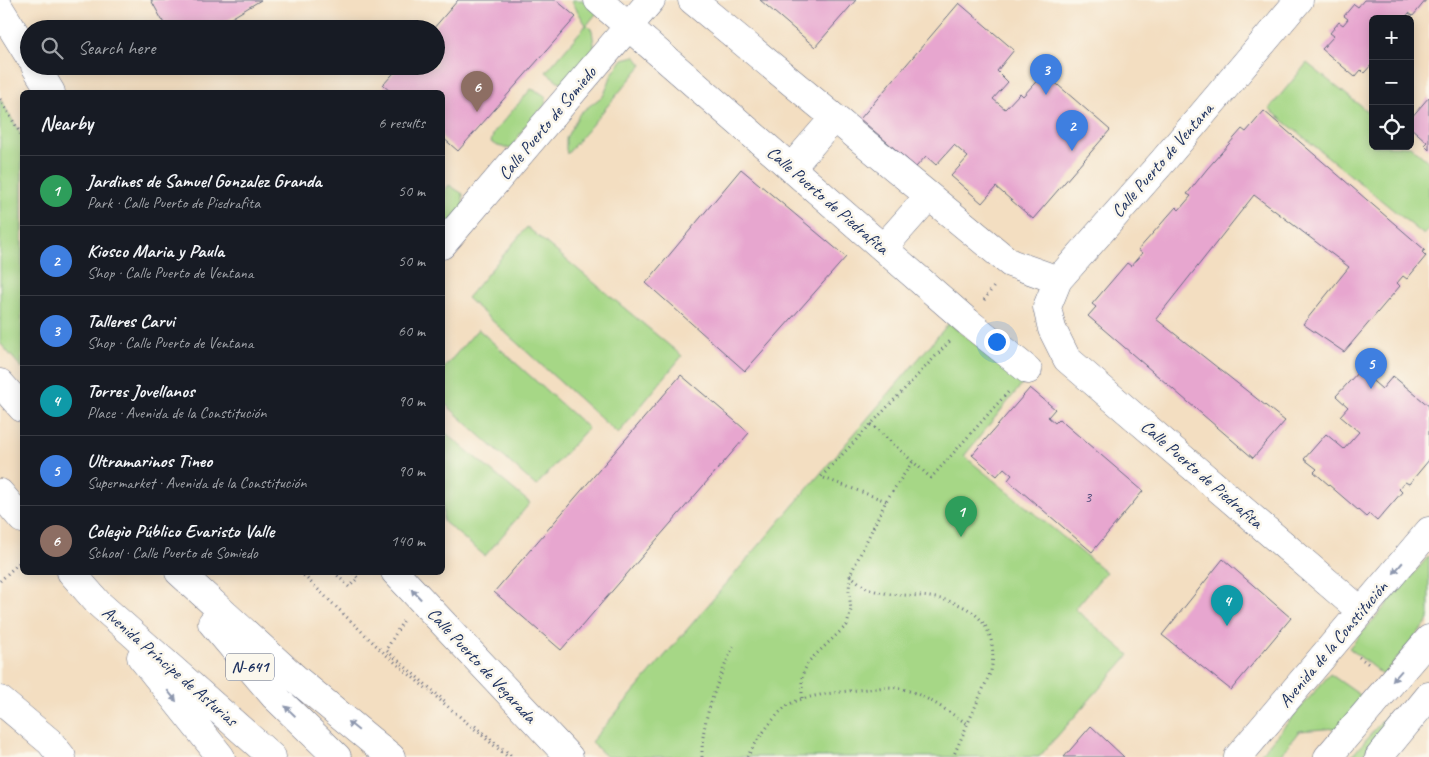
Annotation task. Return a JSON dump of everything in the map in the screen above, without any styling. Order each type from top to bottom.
[{"type":"main road","name":"Calle Puerto de Piedrafita","points":[[598,0],[968,322],[1028,370]]},
{"type":"main road","name":"Calle Puerto de Somiedo","points":[[445,241],[651,0]]},
{"type":"main road","points":[[692,0],[1010,263],[1058,280]]},
{"type":"main road","name":"Calle Puerto de Ventana","points":[[1052,329],[1047,307],[1058,280],[1163,161],[1299,0]]},
{"type":"main road","points":[[0,8],[20,41]]},
{"type":"main road","points":[[41,75],[50,90]]},
{"type":"main road","points":[[791,168],[834,118]]},
{"type":"main road","points":[[883,248],[929,196]]},
{"type":"main road","name":"Calle Puerto de Piedrafita","points":[[1052,329],[1067,358],[1361,611]]},
{"type":"main road","points":[[0,383],[20,406]]},
{"type":"main road","points":[[0,494],[20,517]]},
{"type":"main road","name":"Avenida de la Constitución","points":[[1238,757],[1429,531]]},
{"type":"main road","name":"Avenida Príncipe de Asturias","points":[[74,575],[98,603],[272,757]]},
{"type":"main road","name":"N-641","points":[[173,575],[274,696],[337,757]]},
{"type":"main road","points":[[183,575],[294,677],[391,757]]},
{"type":"main road","name":"Calle Puerto de Vegarada","points":[[398,575],[569,757]]},
{"type":"main road","points":[[98,603],[221,757]]},
{"type":"main road","points":[[1328,757],[1429,640]]},
{"type":"main road","points":[[1379,757],[1429,696]]},
{"type":"main road","points":[[0,700],[50,742],[62,757]]},
{"type":"path","points":[[0,99],[20,133]]},
{"type":"path","points":[[886,501],[821,477],[968,322],[1010,263]]},
{"type":"path","points":[[871,424],[931,478],[1028,370]]},
{"type":"path","points":[[802,698],[802,675],[809,661],[847,625],[851,610],[850,575],[886,501],[913,461]]},
{"type":"path","points":[[0,581],[20,562]]},
{"type":"path","points":[[303,575],[385,654],[508,757]]},
{"type":"path","points":[[337,575],[349,588],[358,578],[355,575]]},
{"type":"path","points":[[850,575],[865,587],[903,596],[930,597],[949,601],[968,610],[982,620],[989,631],[993,644],[994,658],[991,671],[954,757]]},
{"type":"path","points":[[405,619],[386,650],[513,757]]},
{"type":"path","points":[[702,757],[706,721],[713,693],[734,644]]},
{"type":"path","points":[[747,757],[760,736],[786,706],[802,698],[887,687],[899,688],[917,693],[968,724]]},
{"type":"green space","points":[[571,0],[607,0],[587,25],[592,30],[595,52],[568,82],[562,82],[546,72],[586,25]]},
{"type":"green space","points":[[635,56],[642,65],[567,154],[566,138],[580,113],[604,95],[612,74],[623,59]]},
{"type":"green space","points":[[1307,63],[1369,113],[1369,150],[1414,149],[1429,162],[1429,230],[1424,235],[1269,109]]},
{"type":"green space","points":[[531,89],[545,96],[546,104],[525,126],[511,149],[491,142],[494,132]]},
{"type":"green space","points":[[0,99],[20,133],[20,366],[0,343]]},
{"type":"green space","points":[[449,185],[463,194],[463,213],[445,225],[445,190]]},
{"type":"green space","points":[[527,227],[682,356],[618,434],[467,298]]},
{"type":"green space","points":[[949,323],[1023,383],[964,456],[1106,572],[1075,609],[1129,655],[1039,757],[607,757],[591,742]]},
{"type":"green space","points":[[478,329],[588,428],[536,486],[445,404],[445,367]]},
{"type":"green space","points":[[445,432],[530,503],[485,556],[445,523]]},
{"type":"green space","points":[[1429,556],[1429,620],[1383,675],[1349,648]]},
{"type":"green space","points":[[1330,674],[1367,700],[1336,728],[1299,731],[1279,757],[1258,757]]},
{"type":"green space","points":[[1388,714],[1392,720],[1361,757],[1351,757]]},
{"type":"building","points":[[151,0],[261,0],[228,20],[162,20]]},
{"type":"building","points":[[458,0],[556,0],[576,17],[458,151],[445,140],[445,90],[389,90],[383,85],[392,75],[445,75],[445,20],[441,20]]},
{"type":"building","points":[[760,0],[856,0],[815,47]]},
{"type":"building","points":[[1364,0],[1426,0],[1414,15],[1409,13],[1407,15],[1369,15],[1369,67],[1364,73],[1361,70],[1355,77],[1322,49],[1334,36],[1330,33],[1339,22],[1343,25],[1348,19],[1344,16],[1354,4],[1358,7]]},
{"type":"building","points":[[959,3],[1014,50],[997,71],[1008,82],[993,99],[1005,109],[1020,93],[1023,96],[1044,73],[1110,130],[1033,219],[996,187],[982,203],[951,176],[968,157],[954,145],[936,165],[926,156],[916,167],[860,119]]},
{"type":"building","points":[[1429,97],[1429,150],[1424,145],[1427,142],[1414,131],[1414,114]]},
{"type":"building","points":[[1264,111],[1425,250],[1422,252],[1426,256],[1407,279],[1403,276],[1397,283],[1400,286],[1344,352],[1303,324],[1349,267],[1254,195],[1156,319],[1285,421],[1253,458],[1088,316],[1096,307],[1092,304],[1127,263],[1131,266],[1142,253],[1138,250],[1176,207],[1179,210],[1191,196],[1187,194],[1207,169],[1242,129],[1246,132]]},
{"type":"building","points":[[741,169],[846,257],[745,371],[646,283]]},
{"type":"building","points":[[1360,370],[1382,389],[1393,376],[1429,406],[1429,460],[1409,484],[1405,482],[1399,489],[1402,492],[1377,521],[1369,514],[1366,517],[1314,472],[1317,469],[1304,459],[1326,434],[1344,449],[1359,432],[1340,416],[1348,407],[1336,396]]},
{"type":"building","points":[[681,375],[749,433],[561,650],[494,592]]},
{"type":"building","points":[[1030,388],[1055,409],[1048,417],[1055,423],[1059,419],[1143,491],[1092,552],[1008,480],[1012,475],[1004,468],[997,476],[972,455]]},
{"type":"building","points":[[1223,559],[1291,618],[1231,690],[1162,635]]},
{"type":"building","points":[[1091,726],[1124,757],[1064,757]]},
{"type":"place","name":"Talleres Carvi","points":[[1046,95]]},
{"type":"place","name":"Colegio Público Evaristo Valle","points":[[477,112]]},
{"type":"place","name":"Kiosco Maria y Paula","points":[[1072,151]]},
{"type":"place","name":"Ultramarinos Tineo","points":[[1371,389]]},
{"type":"place","name":"Jardines de Samuel Gonzalez Granda","points":[[961,537]]},
{"type":"place","name":"Torres Jovellanos","points":[[1227,626]]}]
